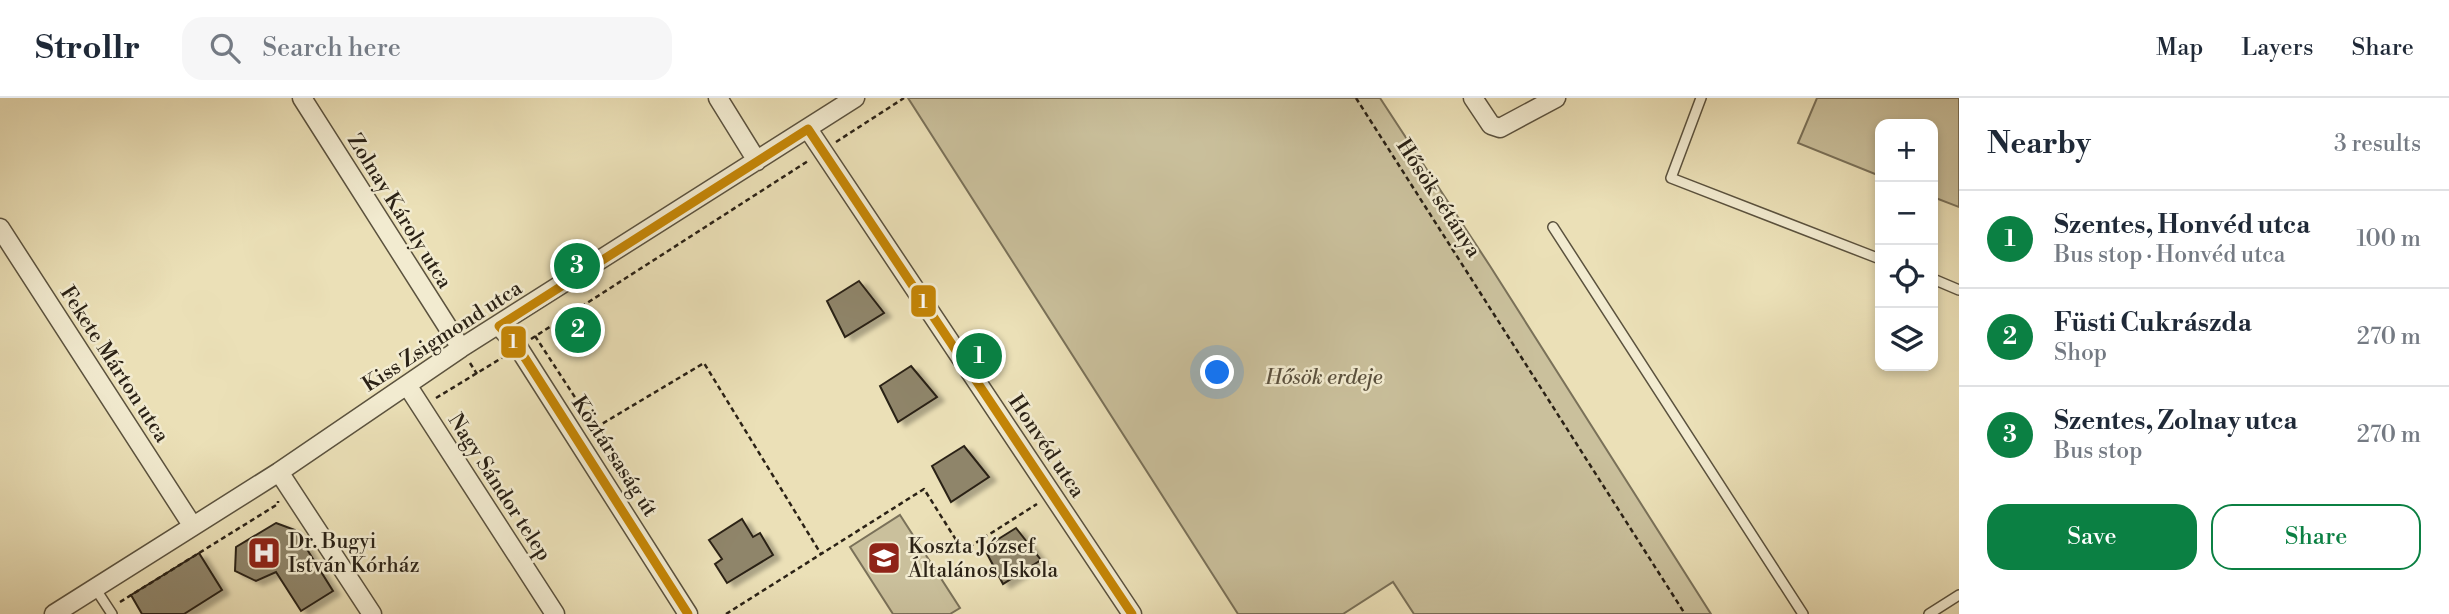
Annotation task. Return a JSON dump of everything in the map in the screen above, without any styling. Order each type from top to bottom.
[{"type":"street","name":"Zolnay Károly utca","points":[[302,98],[461,348]]},
{"type":"street","points":[[718,98],[757,161]]},
{"type":"street","name":"Kiss Zsigmond utca","points":[[54,614],[192,525],[281,475],[461,348],[855,98]]},
{"type":"street","points":[[1473,98],[1491,125],[1500,128],[1556,98]]},
{"type":"street","name":"Honvéd utca","points":[[808,129],[1132,614]]},
{"type":"street","name":"Fekete Márton utca","points":[[0,228],[192,525]]},
{"type":"street","name":"Köztársaság út","points":[[499,326],[518,347],[688,614]]},
{"type":"street","name":"Nagy Sándor telep","points":[[407,385],[555,614]]},
{"type":"street","points":[[281,475],[372,614]]},
{"type":"lane","points":[[1701,98],[1671,178],[1875,257]]},
{"type":"lane","points":[[1553,227],[1803,614]]},
{"type":"lane","points":[[1938,281],[1959,290]]},
{"type":"lane","points":[[95,588],[110,611]]},
{"type":"lane","points":[[1930,614],[1959,595]]},
{"type":"path","points":[[418,402],[431,401],[518,347],[808,160],[820,149],[904,98]]},
{"type":"path","name":"Hősök sétánya","points":[[1356,98],[1685,614]]},
{"type":"path","points":[[535,336],[595,428],[704,363],[821,554]]},
{"type":"path","points":[[110,611],[278,504],[281,475]]},
{"type":"path","points":[[726,614],[924,489],[963,551],[1052,495]]},
{"type":"green space","name":"Hősök erdeje","points":[[908,98],[1380,98],[1711,614],[1414,614],[1393,582],[1343,614],[1238,614]]},
{"type":"green space","points":[[1817,98],[1959,98],[1959,207],[1938,199],[1938,119],[1875,119],[1875,174],[1798,143]]},
{"type":"green space","points":[[900,515],[960,608],[950,614],[893,614],[850,547]]},
{"type":"building","points":[[859,281],[884,313],[845,337],[827,301]]},
{"type":"building","points":[[911,366],[937,397],[898,422],[880,386]]},
{"type":"building","points":[[964,446],[989,477],[951,502],[932,466]]},
{"type":"building","points":[[742,519],[753,537],[760,533],[773,555],[727,583],[715,564],[722,559],[709,540]]},
{"type":"building","points":[[276,523],[295,530],[333,591],[301,611],[276,572],[256,581],[235,571],[236,547]]},
{"type":"building","points":[[1016,528],[1041,560],[1003,584],[984,548]]},
{"type":"building","points":[[199,553],[222,590],[184,614],[142,614],[131,595]]},
{"type":"transit line","name":"1","points":[[688,614],[518,347],[499,326],[808,129],[1132,614]]},
{"type":"place","name":"Szentes, Zolnay utca","points":[[577,266]]},
{"type":"place","name":"Füsti Cukrászda","points":[[578,330]]},
{"type":"place","name":"Szentes, Honvéd utca","points":[[979,356]]},
{"type":"place","name":"Dr. Bugyi István Kórház","points":[[264,553]]},
{"type":"place","name":"Koszta József Általános Iskola","points":[[884,558]]}]
